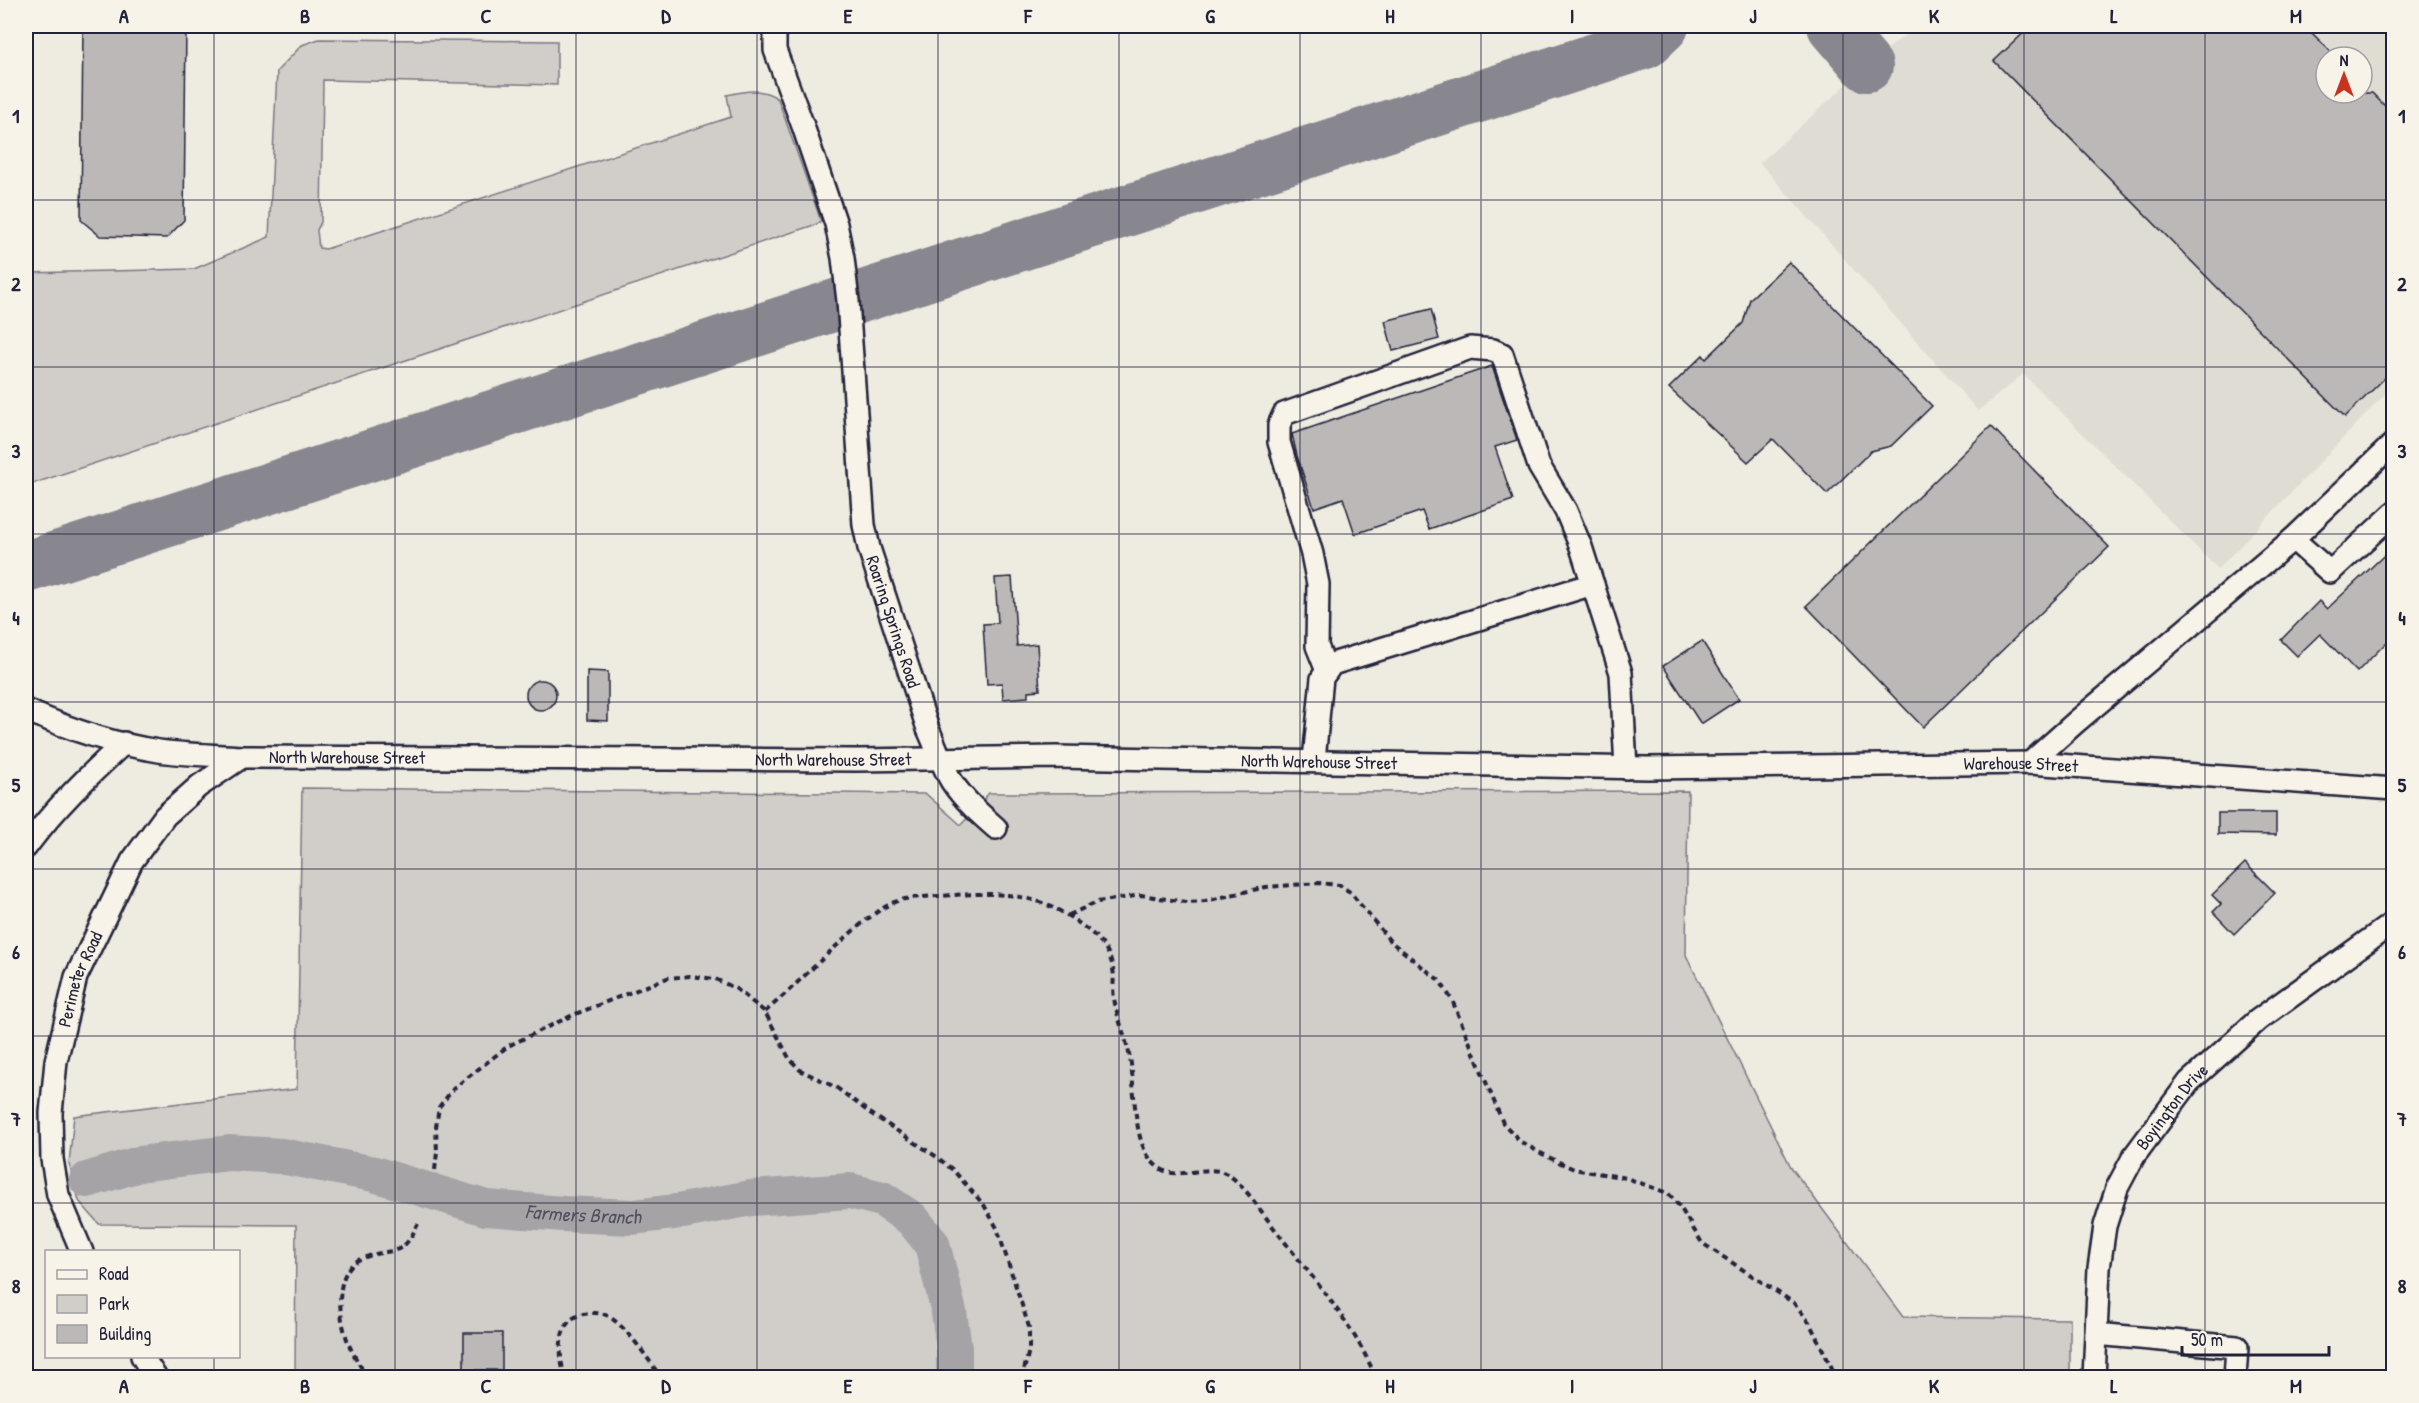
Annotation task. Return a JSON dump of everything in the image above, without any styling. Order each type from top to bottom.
[{"type":"street","name":"Roaring Springs Road","points":[[775,26],[774,50],[803,126],[836,224],[843,258],[864,525],[869,548],[928,729],[941,758],[952,782],[975,810],[996,828]]},
{"type":"street","points":[[1327,671],[1317,646],[1318,584],[1312,554],[1279,442],[1279,425],[1284,414],[1470,348],[1493,350],[1502,354],[1539,466],[1566,511],[1593,584],[1621,673],[1626,768]]},
{"type":"street","points":[[2030,763],[2293,539],[2394,443]]},
{"type":"street","points":[[2293,539],[2330,572],[2394,513]]},
{"type":"street","points":[[1314,760],[1322,678],[1332,664],[1593,584]]},
{"type":"street","name":"North Warehouse Street","points":[[26,710],[57,724],[159,751],[242,757],[858,760],[1056,756],[1648,768]]},
{"type":"street","points":[[26,847],[45,821],[124,743]]},
{"type":"street","name":"Perimeter Road","points":[[82,1250],[58,1195],[52,1159],[51,1113],[56,1061],[76,977],[132,861],[165,816],[199,786],[242,757]]},
{"type":"street","name":"Warehouse Street","points":[[1648,768],[2030,763],[2394,789]]},
{"type":"street","name":"Boyington Drive","points":[[2094,1377],[2099,1268],[2105,1227],[2117,1188],[2134,1156],[2189,1082],[2232,1043],[2258,1020],[2394,922]]},
{"type":"street","points":[[2096,1334],[2238,1347],[2235,1377]]},
{"type":"street","points":[[143,1358],[156,1377]]},
{"type":"path","points":[[1069,915],[1097,902],[1142,895],[1195,902],[1266,887],[1319,883],[1340,885],[1351,893],[1390,941],[1440,981],[1452,1000],[1503,1123],[1521,1142],[1574,1168],[1637,1181],[1668,1193],[1680,1206],[1702,1243],[1794,1304],[1809,1322],[1837,1377]]},
{"type":"path","points":[[765,1012],[833,949],[876,913],[893,902],[916,898],[998,894],[1037,900],[1069,915],[1105,946],[1113,969],[1113,995],[1130,1058],[1139,1133],[1147,1155],[1161,1170],[1175,1174],[1211,1171],[1226,1174],[1252,1200],[1343,1315],[1364,1350],[1376,1377]]},
{"type":"path","points":[[435,1170],[439,1107],[454,1088],[478,1067],[508,1046],[538,1030],[634,989],[667,978],[690,976],[715,979],[735,988],[765,1012],[789,1058],[800,1070],[837,1088],[870,1113],[937,1157],[953,1170],[984,1205],[997,1228],[1029,1327],[1029,1350],[1022,1377]]},
{"type":"path","points":[[367,1377],[346,1336],[341,1313],[340,1289],[346,1271],[360,1258],[402,1248],[410,1242],[418,1224]]},
{"type":"path","points":[[565,1377],[560,1362],[560,1341],[567,1324],[579,1315],[592,1313],[607,1315],[622,1328],[648,1357],[661,1377]]},
{"type":"shaded area","points":[[1916,26],[2393,26],[2393,386],[2218,569],[2023,374],[1978,411],[1760,163],[1867,66]]},
{"type":"green space","points":[[319,39],[557,41],[557,85],[323,80],[321,222],[317,230],[319,248],[326,249],[731,117],[727,95],[747,91],[760,91],[778,99],[821,221],[26,486],[26,273],[194,269],[269,237],[277,71],[302,45]]},
{"type":"green space","points":[[302,788],[926,794],[961,825],[989,793],[1688,791],[1686,955],[1791,1167],[1903,1317],[2070,1319],[2070,1377],[295,1377],[296,1225],[99,1224],[79,1201],[69,1164],[74,1116],[297,1089]]},
{"type":"building","points":[[83,26],[186,26],[184,220],[167,238],[100,236],[81,220]]},
{"type":"building","points":[[2031,26],[2305,26],[2324,45],[2314,45],[2314,105],[2374,105],[2374,95],[2394,115],[2394,369],[2345,417],[1994,61]]},
{"type":"building","points":[[1789,262],[1932,406],[1891,446],[1871,451],[1827,494],[1773,439],[1748,462],[1669,388],[1703,355],[1706,359],[1743,323],[1750,299]]},
{"type":"building","points":[[1431,309],[1439,339],[1393,351],[1385,321]]},
{"type":"building","points":[[1492,366],[1517,440],[1495,447],[1513,500],[1429,529],[1422,511],[1355,534],[1343,498],[1314,508],[1292,434]]},
{"type":"building","points":[[1991,426],[2109,547],[1923,727],[1806,606]]},
{"type":"building","points":[[2394,546],[2394,635],[2357,672],[2320,634],[2297,656],[2281,640],[2319,601],[2327,609]]},
{"type":"building","points":[[1012,577],[1017,646],[1037,644],[1040,690],[1028,691],[1028,697],[1003,699],[1002,683],[987,684],[983,624],[998,623],[995,578]]},
{"type":"building","points":[[1702,641],[1739,699],[1701,724],[1663,666]]},
{"type":"building","points":[[587,671],[608,672],[608,721],[587,720]]},
{"type":"building","points":[[541,680],[552,684],[556,695],[552,706],[541,710],[530,706],[526,695],[530,684]]},
{"type":"building","points":[[2218,813],[2276,813],[2276,835],[2218,834]]},
{"type":"building","points":[[2245,863],[2275,893],[2234,934],[2213,912],[2221,904],[2212,895]]},
{"type":"building","points":[[464,1333],[502,1333],[502,1370],[464,1370]]},
{"type":"waterway","name":"Farmers Branch","points":[[87,1180],[139,1164],[229,1153],[281,1156],[374,1174],[486,1208],[633,1217],[683,1211],[751,1198],[850,1191],[882,1199],[912,1219],[932,1244],[949,1312],[954,1348],[954,1378]]},
{"type":"taxiway","points":[[26,567],[1645,43],[1663,26]]},
{"type":"taxiway","points":[[1833,26],[1867,66]]}]
